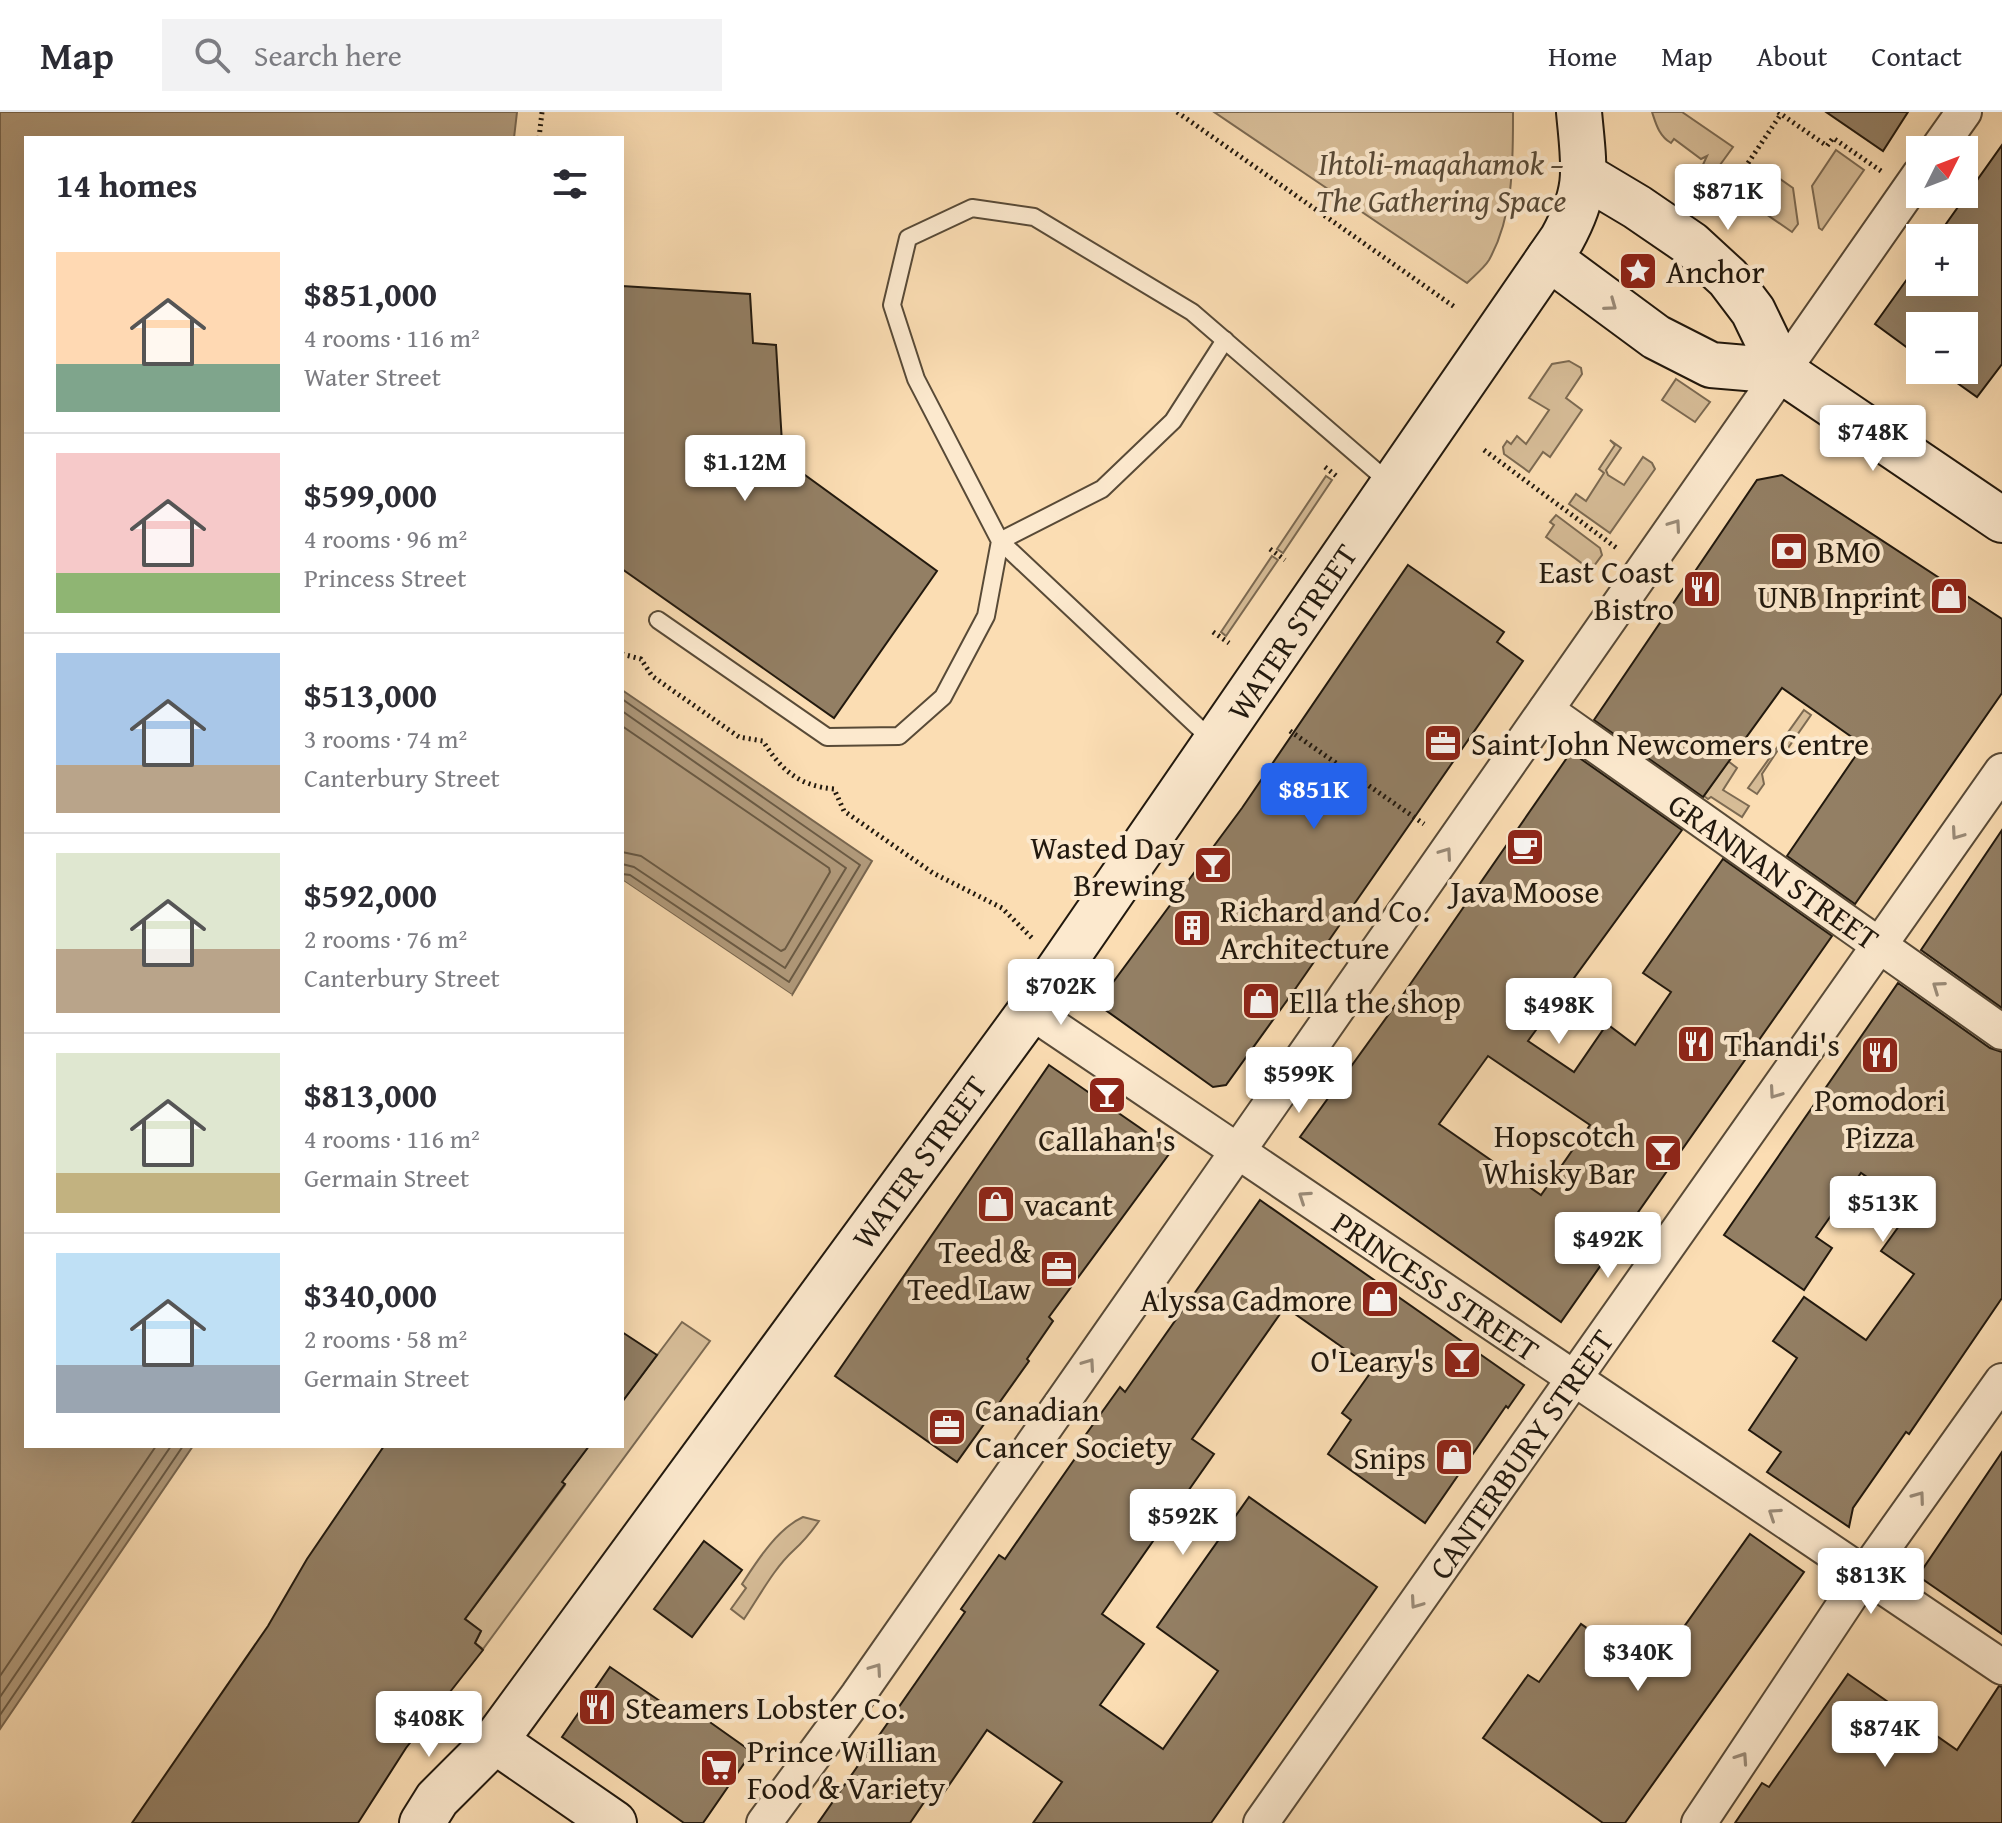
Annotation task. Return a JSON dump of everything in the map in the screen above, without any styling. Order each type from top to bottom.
[{"type":"main road","points":[[1579,112],[1585,176],[1691,244],[1728,278],[1753,311],[1782,371]]},
{"type":"main road","name":"WATER STREET","points":[[422,1823],[437,1799],[495,1741],[1030,1011],[1549,258],[1572,220],[1585,176]]},
{"type":"main road","points":[[1549,258],[1656,337],[1711,365],[1782,371],[2002,520]]},
{"type":"main road","points":[[495,1741],[614,1823]]},
{"type":"main road","name":"WATER STREET","points":[[458,1823],[495,1741]]},
{"type":"street","points":[[1947,136],[1964,112]]},
{"type":"street","points":[[764,1823],[858,1695],[1906,194]]},
{"type":"street","name":"GRANNAN STREET","points":[[1546,710],[2002,1032]]},
{"type":"street","name":"CANTERBURY STREET","points":[[1261,1823],[2002,771]]},
{"type":"street","name":"PRINCESS STREET","points":[[1030,1011],[2002,1667]]},
{"type":"street","points":[[1699,1823],[1864,1575],[2002,1381]]},
{"type":"lane","points":[[1215,743],[1000,541],[916,379],[892,305],[908,238],[972,208],[1034,217],[1192,312],[1392,485]]},
{"type":"lane","points":[[1000,541],[1102,489],[1173,421],[1225,340]]},
{"type":"lane","points":[[658,620],[827,737],[899,736],[943,697],[986,616],[1000,541]]},
{"type":"path","points":[[539,136],[542,112]]},
{"type":"path","points":[[1177,112],[1456,308]]},
{"type":"path","points":[[1738,178],[1780,113],[1827,146],[1833,138],[1881,171]]},
{"type":"path","points":[[1713,193],[1727,171],[1749,185],[1734,207]]},
{"type":"path","points":[[1484,450],[1644,569]]},
{"type":"path","points":[[1325,467],[1340,479]]},
{"type":"path","points":[[1270,549],[1285,560]]},
{"type":"path","points":[[1213,632],[1229,643]]},
{"type":"path","points":[[624,655],[641,659],[652,676],[739,737],[763,741],[778,764],[811,787],[834,789],[844,811],[933,873],[1002,908],[1032,938]]},
{"type":"path","points":[[1290,731],[1452,844]]},
{"type":"green space","name":"Ihtoli-maqahamok – The Gathering Space","points":[[1214,112],[1513,112],[1508,206],[1489,260],[1467,283]]},
{"type":"green space","points":[[1652,112],[1682,112],[1733,147],[1712,176],[1701,169],[1707,156],[1701,159],[1674,139],[1671,143],[1667,140],[1658,129]]},
{"type":"green space","points":[[1836,150],[1864,170],[1822,230],[1819,228],[1812,186]]},
{"type":"green space","points":[[1770,172],[1793,188],[1798,224],[1792,232],[1750,203]]},
{"type":"green space","points":[[1569,361],[1581,368],[1582,374],[1566,398],[1582,410],[1550,457],[1543,452],[1529,472],[1504,454],[1503,447],[1507,441],[1511,444],[1517,436],[1526,444],[1549,410],[1529,398],[1552,364]]},
{"type":"green space","points":[[1676,379],[1710,402],[1695,422],[1662,400]]},
{"type":"green space","points":[[1610,440],[1621,448],[1606,470],[1608,475],[1624,485],[1643,457],[1655,469],[1610,533],[1569,504],[1576,494],[1586,501],[1604,473],[1599,469],[1615,445]]},
{"type":"green space","points":[[1326,476],[1332,480],[1283,553],[1277,549]]},
{"type":"green space","points":[[1556,515],[1600,548],[1602,555],[1591,570],[1546,537],[1554,525],[1550,522]]},
{"type":"green space","points":[[1272,556],[1278,560],[1226,636],[1221,632]]},
{"type":"green space","points":[[1804,710],[1811,715],[1788,748],[1778,750],[1762,774],[1764,784],[1757,794],[1748,788]]},
{"type":"green space","points":[[1728,761],[1737,768],[1723,790],[1749,806],[1742,817],[1711,797],[1708,799],[1704,796]]},
{"type":"green space","points":[[682,1322],[710,1341],[483,1649],[475,1643],[481,1631],[465,1619],[565,1485],[562,1482],[588,1448],[624,1448],[624,1399]]},
{"type":"green space","points":[[803,1517],[819,1521],[780,1565],[744,1619],[731,1609],[746,1588],[742,1584],[776,1537]]},
{"type":"water","points":[[0,112],[517,112],[514,136],[24,136],[24,1448],[192,1448],[0,1729]]},
{"type":"water","points":[[624,691],[872,861],[792,995],[624,881]]},
{"type":"pier","points":[[624,881],[792,995],[789,998],[624,886]]},
{"type":"building","points":[[1826,112],[1908,112],[1883,151]]},
{"type":"building","points":[[2002,145],[2002,364],[1977,397],[1959,384],[1978,384],[1978,312],[1906,312],[1906,347],[1875,324],[1906,281],[1906,296],[1978,296],[1978,224],[1946,224],[1957,208],[1978,208],[1978,179]]},
{"type":"building","points":[[624,286],[750,294],[753,343],[776,345],[783,459],[937,571],[834,718],[624,570]]},
{"type":"building","points":[[1782,475],[2002,619],[2002,693],[1855,904],[1787,856],[1863,745],[1782,688],[1703,797],[1594,720],[1757,480]]},
{"type":"building","points":[[1408,565],[1504,632],[1497,642],[1523,661],[1226,1085],[1213,1087],[1097,1004],[1242,808]]},
{"type":"building","points":[[1571,752],[1682,830],[1528,1041],[1574,1072],[1607,1024],[1635,1045],[1671,992],[1643,973],[1723,859],[1832,936],[1561,1322],[1300,1137]],"holes":[[[1488,1056],[1590,1125],[1541,1195],[1439,1124]]]},
{"type":"building","points":[[2002,830],[2002,1008],[1921,950]]},
{"type":"building","points":[[1898,983],[1990,1048],[2002,1052],[2002,1298],[1909,1434],[1906,1432],[1853,1508],[1849,1527],[1767,1472],[1781,1452],[1749,1430],[1797,1358],[1773,1341],[1804,1297],[1866,1340],[1914,1274],[1881,1251],[1912,1208],[1861,1173],[1816,1237],[1832,1248],[1804,1290],[1724,1235]]},
{"type":"building","points":[[1049,1065],[1172,1150],[1049,1317],[1053,1321],[1027,1359],[1029,1361],[957,1462],[835,1376]]},
{"type":"building","points":[[1260,1200],[1524,1385],[1508,1408],[1506,1406],[1425,1523],[1328,1454],[1351,1420],[1342,1413],[1373,1369],[1285,1307],[1192,1439],[1214,1454],[1102,1614],[1144,1644],[1100,1705],[1163,1749],[1218,1671],[1157,1627],[1249,1497],[1377,1587],[1211,1823],[1033,1823],[1062,1782],[987,1730],[936,1804],[927,1798],[910,1823],[818,1823],[965,1612],[961,1609],[999,1555],[1005,1559],[1083,1447],[1079,1444],[1120,1387],[1125,1392]]},
{"type":"building","points":[[624,1333],[657,1355],[624,1399]]},
{"type":"building","points":[[383,1448],[588,1448],[562,1482],[565,1484],[465,1619],[481,1631],[475,1643],[483,1650],[406,1748],[358,1823],[132,1823],[268,1626],[307,1559]]},
{"type":"building","points":[[2002,1452],[2002,1634],[1918,1576]]},
{"type":"building","points":[[1750,1534],[1804,1572],[1625,1823],[1603,1823],[1483,1738],[1528,1675],[1539,1682],[1581,1624],[1651,1673]]},
{"type":"building","points":[[704,1541],[742,1570],[692,1637],[654,1609]]},
{"type":"building","points":[[610,1667],[676,1712],[683,1703],[752,1752],[703,1823],[684,1823],[562,1737]]},
{"type":"building","points":[[1848,1674],[1957,1750],[1999,1686],[2002,1687],[2002,1823],[1735,1823],[1762,1783],[1769,1787]]},
{"type":"place","name":"Anchor","points":[[1638,271]]},
{"type":"place","name":"BMO","points":[[1789,551]]},
{"type":"place","name":"East Coast Bistro","points":[[1702,589]]},
{"type":"place","name":"UNB Inprint","points":[[1949,596]]},
{"type":"place","name":"Saint John Newcomers Centre","points":[[1443,743]]},
{"type":"place","name":"Java Moose","points":[[1525,847]]},
{"type":"place","name":"Wasted Day Brewing","points":[[1213,865]]},
{"type":"place","name":"Richard and Co. Architecture","points":[[1192,928]]},
{"type":"place","name":"Ella the shop","points":[[1261,1001]]},
{"type":"place","name":"Thandi's","points":[[1696,1044]]},
{"type":"place","name":"Pomodori Pizza","points":[[1880,1055]]},
{"type":"place","name":"Callahan's","points":[[1107,1095]]},
{"type":"place","name":"Hopscotch Whisky Bar","points":[[1663,1153]]},
{"type":"place","name":"vacant","points":[[996,1204]]},
{"type":"place","name":"Teed & Teed Law","points":[[1059,1269]]},
{"type":"place","name":"Alyssa Cadmore","points":[[1380,1299]]},
{"type":"place","name":"O'Leary's","points":[[1462,1360]]},
{"type":"place","name":"Canadian Cancer Society","points":[[947,1427]]},
{"type":"place","name":"Snips","points":[[1454,1457]]},
{"type":"place","name":"Steamers Lobster Co.","points":[[597,1707]]},
{"type":"place","name":"Prince Willian Food & Variety","points":[[719,1768]]}]
